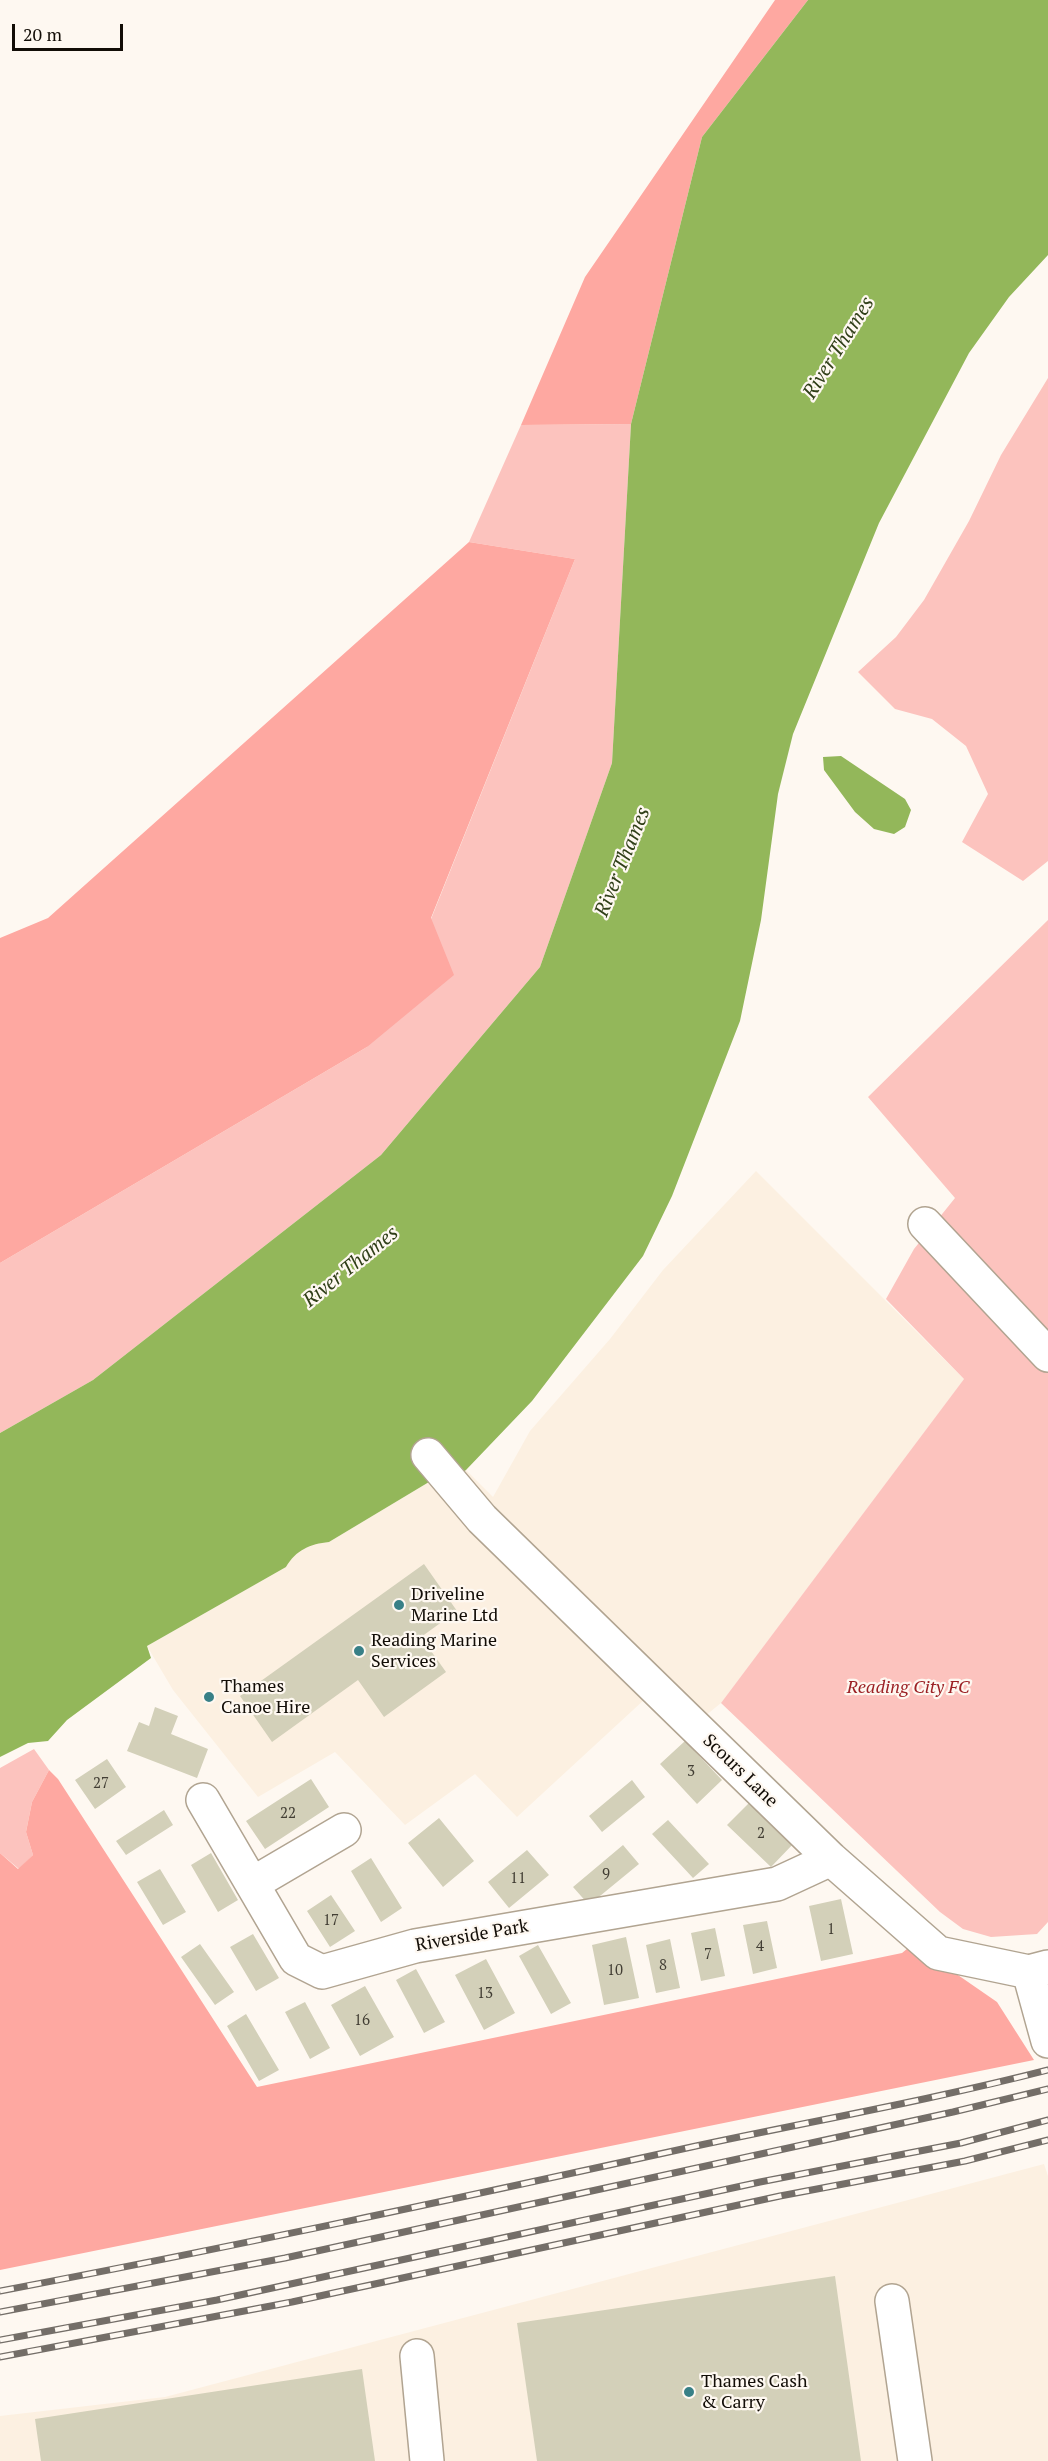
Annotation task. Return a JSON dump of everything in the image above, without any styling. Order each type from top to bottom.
[{"type":"street","points":[[925,1224],[1048,1355]]},
{"type":"street","name":"Scours Lane","points":[[428,1455],[482,1519],[831,1859],[938,1953],[1038,1970],[1048,2041]]},
{"type":"street","name":"Riverside Park","points":[[203,1800],[296,1959],[322,1972],[415,1946],[777,1884],[831,1859]]},
{"type":"street","points":[[252,1884],[344,1830]]},
{"type":"street","points":[[892,2301],[915,2461]]},
{"type":"street","points":[[417,2356],[428,2461]]},
{"type":"shaded area","points":[[775,0],[808,0],[702,137],[631,424],[521,425],[585,277]]},
{"type":"shaded area","points":[[469,542],[575,559],[431,918],[454,975],[367,1047],[0,1263],[0,938],[48,918]]},
{"type":"shaded area","points":[[756,1171],[964,1379],[721,1703],[683,1734],[645,1699],[517,1817],[475,1774],[405,1825],[335,1752],[258,1797],[173,1690],[147,1646],[286,1567],[293,1556],[312,1544],[329,1542],[434,1479],[451,1481],[466,1470],[493,1497],[530,1431],[610,1339],[663,1270]]},
{"type":"shaded area","points":[[49,1770],[58,1779],[257,2087],[902,1953],[913,1944],[997,2002],[1034,2060],[0,2270],[0,1853],[18,1869],[33,1855],[26,1832],[32,1802]]},
{"type":"shaded area","points":[[1044,2164],[1048,2176],[1048,2461],[0,2461],[0,2416],[165,2397]]},
{"type":"green space","points":[[1048,378],[1048,861],[1023,881],[962,842],[988,794],[966,746],[932,719],[895,709],[858,672],[896,637],[924,600],[969,521],[1001,455]]},
{"type":"green space","points":[[631,424],[612,763],[540,967],[381,1155],[93,1380],[0,1433],[0,1263],[367,1047],[431,919],[575,559],[469,542],[521,425]]},
{"type":"green space","name":"Reading City FC","points":[[1048,920],[1048,1922],[1037,1934],[991,1937],[963,1929],[940,1912],[721,1703],[964,1379],[886,1299],[914,1249],[955,1198],[868,1097]]},
{"type":"green space","points":[[34,1749],[49,1770],[32,1802],[26,1832],[33,1855],[19,1869],[0,1853],[0,1768]]},
{"type":"water","name":"River Thames","points":[[808,0],[1048,0],[1048,255],[1009,297],[969,353],[879,523],[793,734],[778,794],[761,920],[740,1021],[672,1196],[643,1256],[532,1401],[466,1470],[451,1481],[434,1479],[329,1542],[304,1549],[294,1556],[286,1567],[147,1646],[151,1658],[67,1720],[48,1741],[28,1743],[0,1757],[0,1433],[93,1380],[381,1155],[540,967],[612,763],[631,424],[702,137]]},
{"type":"water","points":[[841,756],[905,799],[911,810],[905,827],[894,834],[874,829],[855,812],[824,770],[823,757]]},
{"type":"building","points":[[424,1564],[457,1611],[421,1637],[446,1672],[384,1717],[358,1680],[272,1742],[240,1696]]},
{"type":"building","points":[[155,1707],[178,1716],[171,1734],[208,1749],[197,1778],[127,1751],[139,1722],[149,1726]]},
{"type":"building","points":[[685,1741],[722,1780],[697,1804],[660,1764]]},
{"type":"building","points":[[107,1759],[126,1787],[95,1809],[75,1780]]},
{"type":"building","points":[[311,1779],[329,1807],[265,1849],[246,1821]]},
{"type":"building","points":[[632,1780],[645,1797],[602,1832],[589,1816]]},
{"type":"building","points":[[752,1800],[795,1842],[771,1867],[727,1825]]},
{"type":"building","points":[[164,1810],[173,1825],[126,1855],[116,1841]]},
{"type":"building","points":[[439,1818],[474,1861],[443,1887],[408,1843]]},
{"type":"building","points":[[668,1820],[709,1864],[693,1878],[652,1834]]},
{"type":"building","points":[[623,1845],[639,1864],[589,1905],[573,1887]]},
{"type":"building","points":[[527,1850],[549,1875],[509,1908],[488,1882]]},
{"type":"building","points":[[211,1853],[238,1900],[218,1912],[191,1865]]},
{"type":"building","points":[[371,1858],[402,1908],[381,1922],[351,1871]]},
{"type":"building","points":[[160,1869],[186,1912],[163,1925],[137,1882]]},
{"type":"building","points":[[331,1895],[355,1931],[330,1947],[307,1911]]},
{"type":"building","points":[[841,1899],[853,1954],[821,1961],[809,1906]]},
{"type":"building","points":[[767,1921],[777,1968],[753,1974],[743,1925]]},
{"type":"building","points":[[715,1928],[725,1976],[701,1981],[691,1933]]},
{"type":"building","points":[[253,1934],[279,1978],[256,1991],[230,1947]]},
{"type":"building","points":[[626,1937],[639,1998],[604,2005],[592,1945]]},
{"type":"building","points":[[670,1939],[680,1988],[656,1993],[646,1945]]},
{"type":"building","points":[[200,1944],[234,1992],[215,2005],[181,1957]]},
{"type":"building","points":[[538,1945],[571,2003],[551,2014],[519,1956]]},
{"type":"building","points":[[486,1959],[515,2013],[484,2030],[455,1975]]},
{"type":"building","points":[[416,1969],[445,2022],[424,2033],[396,1980]]},
{"type":"building","points":[[365,1986],[394,2037],[360,2056],[331,2005]]},
{"type":"building","points":[[305,2002],[330,2048],[310,2059],[285,2012]]},
{"type":"building","points":[[246,2014],[279,2070],[259,2081],[227,2026]]},
{"type":"building","name":"Thames Cash & Carry","points":[[835,2276],[861,2461],[537,2461],[517,2323]]},
{"type":"building","points":[[362,2369],[375,2461],[41,2461],[35,2419]]},
{"type":"railway","points":[[0,2291],[348,2221],[916,2101],[1048,2070]]},
{"type":"railway","points":[[0,2312],[285,2258],[953,2112],[1048,2089]]},
{"type":"railway","points":[[0,2340],[217,2300],[760,2182],[961,2143],[1048,2120]]},
{"type":"railway","points":[[0,2357],[292,2302],[780,2196],[965,2161],[1048,2140]]},
{"type":"place","name":"Driveline Marine Ltd","points":[[399,1605]]},
{"type":"place","name":"Reading Marine Services","points":[[359,1651]]},
{"type":"place","name":"Thames Canoe Hire","points":[[209,1697]]},
{"type":"place","name":"Thames Cash & Carry","points":[[689,2392]]}]
